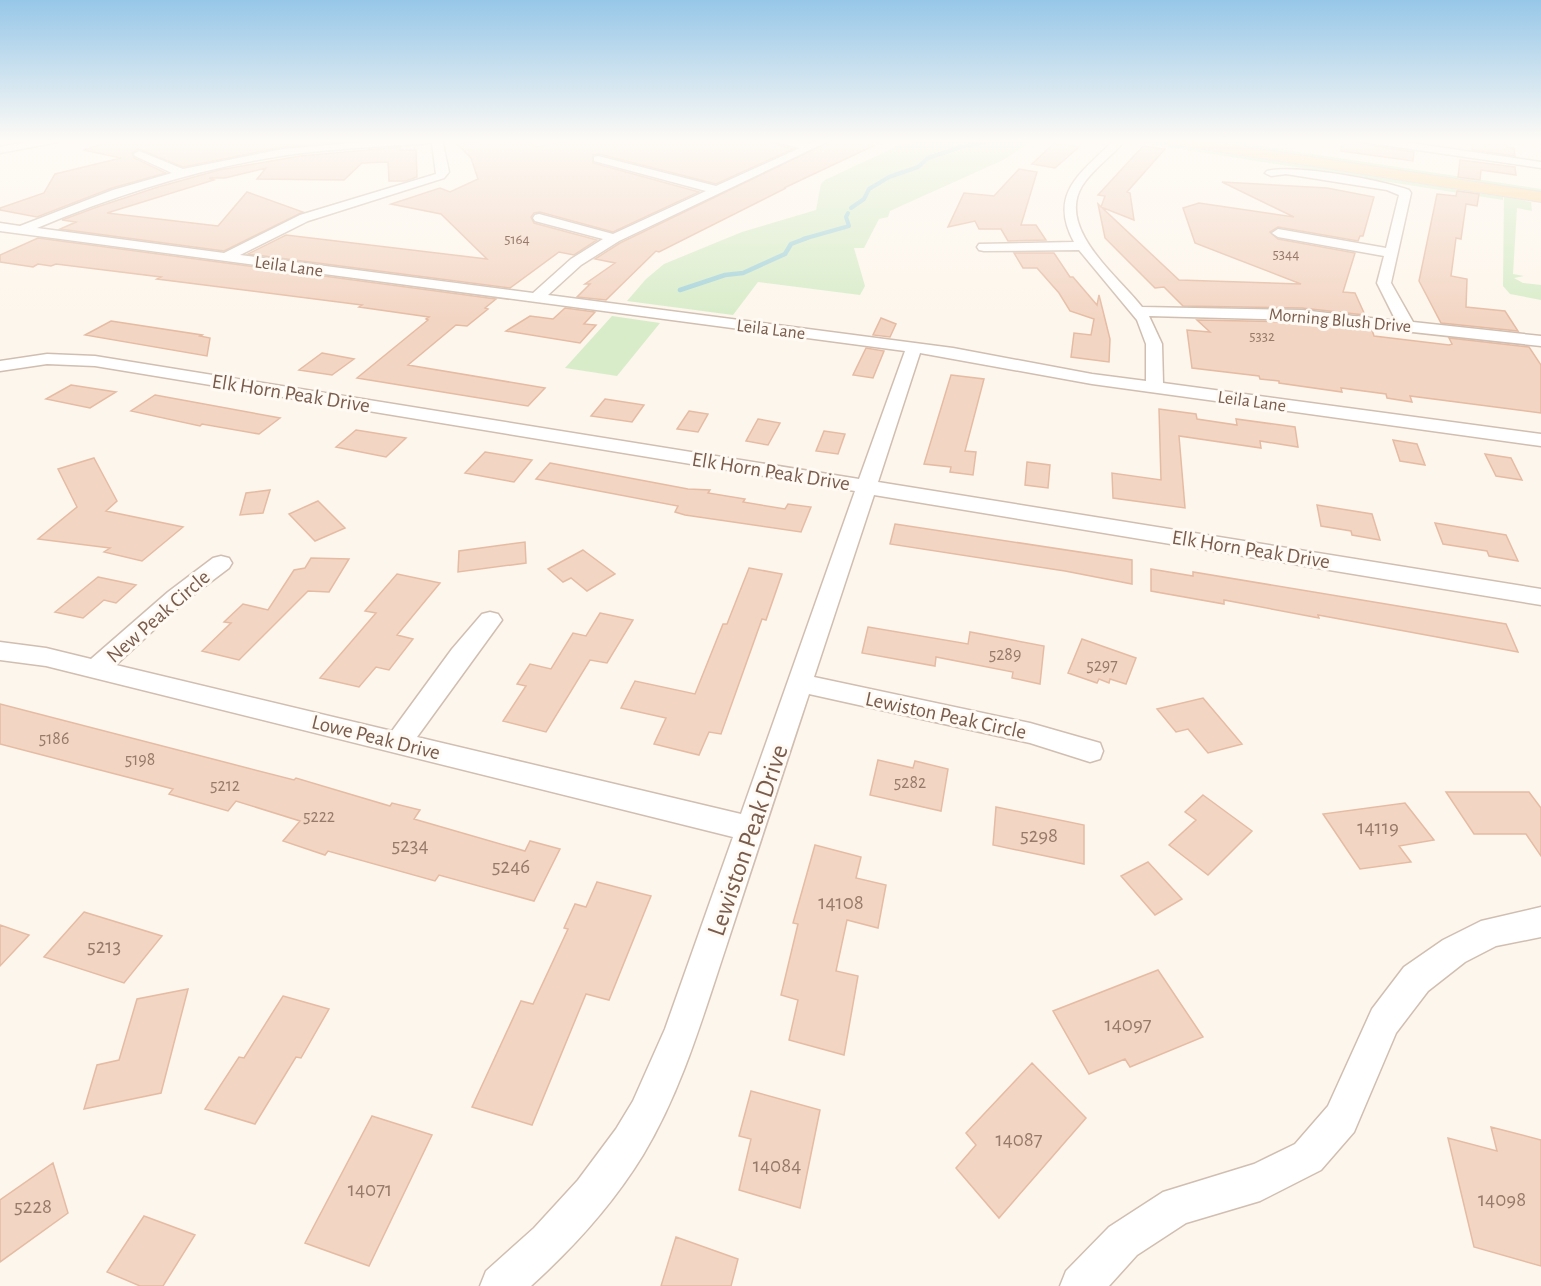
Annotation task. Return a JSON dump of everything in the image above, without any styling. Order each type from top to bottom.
[{"type":"street","points":[[0,240],[97,199]]},
{"type":"street","points":[[335,199],[348,205]]},
{"type":"street","points":[[225,257],[283,227],[367,199]]},
{"type":"street","points":[[536,298],[576,262],[614,238],[698,199]]},
{"type":"street","points":[[1070,199],[1068,204],[1069,222],[1081,246],[1138,311],[1153,339],[1154,388]]},
{"type":"street","points":[[1404,199],[1384,283],[1407,326]]},
{"type":"street","points":[[539,218],[614,238]]},
{"type":"street","name":"Leila Lane","points":[[0,227],[981,357],[1092,379],[1541,440]]},
{"type":"street","points":[[1278,233],[1392,253]]},
{"type":"street","points":[[984,247],[1081,246]]},
{"type":"street","name":"Morning Blush Drive","points":[[1138,311],[1286,314],[1541,341]]},
{"type":"street","name":"Lewiston Peak Drive","points":[[501,1286],[544,1248],[591,1197],[639,1124],[659,1086],[682,1029],[914,348]]},
{"type":"street","name":"Elk Horn Peak Drive","points":[[0,366],[47,359],[94,361],[1541,597]]},
{"type":"street","name":"New Peak Circle","points":[[96,669],[176,597],[220,563]]},
{"type":"street","points":[[398,742],[490,620]]},
{"type":"street","name":"Lowe Peak Drive","points":[[0,651],[46,657],[751,828]]},
{"type":"street","name":"Lewiston Peak Circle","points":[[800,683],[1030,733],[1090,751]]},
{"type":"street","points":[[1081,1286],[1123,1241],[1177,1206],[1260,1182],[1308,1158],[1341,1119],[1384,1021],[1416,979],[1454,951],[1492,932],[1541,922]]},
{"type":"green space","points":[[818,199],[917,199],[890,211],[888,217],[879,219],[864,248],[854,248],[865,286],[860,295],[758,282],[733,315],[627,301],[646,279],[664,264],[742,232],[816,210]]},
{"type":"green space","points":[[1504,199],[1531,202],[1532,211],[1517,208],[1513,274],[1524,276],[1514,278],[1523,283],[1541,285],[1541,300],[1510,294],[1503,286]]},
{"type":"green space","points":[[612,316],[660,323],[617,376],[565,368]]},
{"type":"building","points":[[26,199],[84,199],[37,217],[0,210],[0,208]]},
{"type":"building","points":[[121,199],[152,199],[107,213],[218,226],[241,199],[267,199],[303,212],[224,251],[60,229],[76,222],[62,220]]},
{"type":"building","points":[[406,199],[684,199],[613,232],[540,212],[534,213],[531,217],[534,223],[597,240],[574,255],[559,252],[510,288],[248,254],[286,235],[487,259],[441,214],[391,204]]},
{"type":"building","points":[[711,199],[764,199],[659,252],[656,251],[606,300],[577,297],[590,284],[585,284],[615,263],[595,259],[620,243]]},
{"type":"building","points":[[961,199],[1029,199],[1021,225],[1036,225],[1046,240],[1008,241],[1001,229],[979,229],[975,221],[948,227]]},
{"type":"building","points":[[1104,199],[1131,199],[1134,220],[1101,207]]},
{"type":"building","points":[[1257,199],[1373,199],[1363,236],[1360,236],[1358,241],[1278,227],[1270,232],[1278,239],[1355,253],[1343,292],[1355,293],[1365,315],[1302,308],[1183,306],[1164,287],[1155,288],[1105,238],[1098,204],[1179,280],[1301,284],[1195,243],[1183,208],[1199,203],[1294,217]]},
{"type":"building","points":[[1436,199],[1478,199],[1477,206],[1466,204],[1461,239],[1456,238],[1451,276],[1467,279],[1466,307],[1505,311],[1518,331],[1441,323],[1419,281]]},
{"type":"building","points":[[38,238],[496,299],[485,308],[488,309],[467,326],[456,325],[408,365],[545,388],[528,406],[357,378],[429,317],[359,307],[362,305],[157,279],[161,277],[56,264],[51,266],[38,264],[33,267],[0,262],[0,255]]},
{"type":"building","points":[[1014,253],[1054,253],[1070,277],[1073,277],[1097,305],[1099,295],[1110,339],[1109,362],[1071,357],[1074,333],[1091,335],[1094,319],[1070,311],[1059,293],[1037,268],[1023,268]]},
{"type":"building","points":[[565,308],[595,312],[584,324],[596,325],[580,343],[506,331],[530,316],[553,319]]},
{"type":"building","points":[[881,318],[896,324],[890,337],[873,335]]},
{"type":"building","points":[[1197,320],[1302,322],[1372,330],[1374,336],[1449,345],[1452,344],[1449,338],[1529,347],[1541,365],[1541,413],[1410,396],[1412,402],[1387,398],[1386,394],[1341,388],[1342,392],[1279,383],[1279,381],[1260,379],[1259,376],[1192,368],[1187,330],[1210,332]]},
{"type":"building","points":[[111,321],[202,335],[200,336],[210,338],[207,356],[85,335]]},
{"type":"building","points":[[866,348],[884,351],[873,378],[853,375]]},
{"type":"building","points":[[322,353],[354,359],[332,375],[299,370]]},
{"type":"building","points":[[951,375],[984,379],[965,451],[976,452],[973,475],[950,472],[951,467],[924,464]]},
{"type":"building","points":[[71,385],[116,392],[90,408],[46,399]]},
{"type":"building","points":[[155,395],[280,418],[259,434],[202,424],[200,426],[131,411]]},
{"type":"building","points":[[605,399],[644,405],[632,422],[591,416]]},
{"type":"building","points":[[1159,409],[1196,414],[1197,419],[1237,425],[1236,419],[1295,427],[1298,447],[1260,441],[1261,448],[1179,436],[1185,508],[1113,498],[1112,473],[1161,480]]},
{"type":"building","points":[[689,411],[708,414],[698,432],[677,429]]},
{"type":"building","points":[[758,419],[780,423],[768,445],[746,441]]},
{"type":"building","points":[[356,430],[406,438],[386,457],[336,447]]},
{"type":"building","points":[[824,431],[845,434],[838,454],[816,451]]},
{"type":"building","points":[[1393,440],[1417,444],[1425,465],[1400,461]]},
{"type":"building","points":[[485,452],[532,460],[514,482],[465,473]]},
{"type":"building","points":[[1485,454],[1511,458],[1522,480],[1496,476]]},
{"type":"building","points":[[94,458],[117,501],[106,511],[183,527],[142,561],[104,552],[110,548],[38,539],[77,507],[58,469]]},
{"type":"building","points":[[1027,462],[1050,465],[1048,488],[1025,485]]},
{"type":"building","points":[[550,463],[688,489],[710,490],[708,493],[745,499],[743,502],[785,509],[788,504],[811,507],[801,532],[685,515],[675,512],[678,506],[536,479]]},
{"type":"building","points":[[270,490],[263,513],[240,515],[246,493]]},
{"type":"building","points":[[318,501],[345,528],[315,541],[289,514]]},
{"type":"building","points":[[1317,505],[1372,514],[1380,540],[1352,535],[1351,531],[1321,526]]},
{"type":"building","points":[[1435,523],[1506,535],[1518,561],[1489,556],[1487,551],[1443,544]]},
{"type":"building","points":[[895,524],[1132,560],[1132,584],[1065,571],[890,544]]},
{"type":"building","points":[[525,542],[526,563],[458,572],[459,551]]},
{"type":"building","points":[[583,550],[615,574],[587,591],[571,578],[563,582],[548,569]]},
{"type":"building","points":[[311,558],[349,559],[329,592],[308,591],[239,660],[202,651],[231,623],[224,622],[243,604],[268,610],[294,570],[305,568]]},
{"type":"building","points":[[749,568],[782,574],[766,620],[762,619],[721,734],[709,732],[699,755],[654,744],[666,718],[621,708],[635,681],[695,694],[723,624],[727,624]]},
{"type":"building","points":[[1151,569],[1193,576],[1193,572],[1506,624],[1518,652],[1318,615],[1319,618],[1224,600],[1224,604],[1151,591]]},
{"type":"building","points":[[397,574],[440,583],[397,635],[413,639],[389,670],[376,667],[359,687],[320,678],[376,613],[365,611]]},
{"type":"building","points":[[98,577],[136,585],[116,603],[104,600],[83,618],[55,612]]},
{"type":"building","points":[[600,613],[633,620],[607,663],[590,660],[546,732],[503,721],[526,686],[517,684],[530,664],[551,669],[573,633],[586,636]]},
{"type":"building","points":[[868,627],[968,644],[970,632],[1044,646],[1040,684],[1012,678],[1013,672],[936,657],[935,666],[862,653]]},
{"type":"building","points":[[1082,639],[1136,658],[1126,684],[1110,679],[1109,683],[1099,679],[1097,683],[1068,673]]},
{"type":"building","points":[[1203,698],[1242,744],[1208,753],[1188,729],[1176,732],[1157,709]]},
{"type":"building","points":[[0,704],[294,780],[296,778],[390,806],[392,803],[420,810],[414,819],[525,851],[530,841],[560,849],[534,901],[439,875],[435,881],[328,851],[325,855],[283,841],[300,821],[236,801],[228,811],[169,794],[173,789],[0,744]]},
{"type":"building","points":[[878,760],[913,768],[915,761],[948,769],[941,811],[870,795]]},
{"type":"building","points":[[1446,792],[1529,792],[1541,808],[1541,856],[1526,834],[1474,834]]},
{"type":"building","points":[[1203,795],[1252,831],[1208,875],[1169,845],[1196,820],[1185,812]]},
{"type":"building","points":[[1405,803],[1434,840],[1399,846],[1411,862],[1360,869],[1323,814]]},
{"type":"building","points":[[996,807],[1084,825],[1084,864],[993,845]]},
{"type":"building","points":[[815,845],[861,857],[856,878],[886,885],[878,928],[847,920],[836,971],[858,976],[844,1055],[789,1040],[798,1000],[781,995],[798,924],[793,923]]},
{"type":"building","points":[[1148,862],[1182,899],[1155,915],[1121,876]]},
{"type":"building","points":[[597,882],[651,896],[609,1000],[586,994],[532,1125],[472,1107],[521,1001],[533,1004],[568,929],[564,928],[575,904],[586,907]]},
{"type":"building","points":[[84,912],[162,936],[124,983],[44,957]]},
{"type":"building","points":[[0,925],[29,935],[0,966]]},
{"type":"building","points":[[1158,970],[1203,1037],[1130,1067],[1125,1059],[1089,1074],[1053,1011]]},
{"type":"building","points":[[188,989],[161,1093],[84,1109],[97,1065],[119,1060],[137,999]]},
{"type":"building","points":[[283,996],[329,1009],[301,1058],[296,1057],[255,1124],[205,1109],[239,1057],[244,1058]]},
{"type":"building","points":[[1032,1063],[1086,1118],[999,1218],[956,1168],[976,1145],[966,1133]]},
{"type":"building","points":[[751,1091],[820,1110],[800,1208],[739,1190],[751,1139],[739,1136]]},
{"type":"building","points":[[372,1116],[432,1135],[369,1266],[305,1243]]},
{"type":"building","points":[[1491,1127],[1541,1140],[1541,1266],[1474,1247],[1448,1138],[1497,1151]]},
{"type":"building","points":[[53,1163],[68,1213],[0,1262],[0,1200]]},
{"type":"building","points":[[144,1216],[195,1235],[163,1286],[140,1286],[107,1272]]},
{"type":"building","points":[[676,1237],[738,1259],[731,1286],[661,1286]]},
{"type":"waterway","points":[[851,208],[864,199]]},
{"type":"waterway","points":[[803,239],[849,226],[846,217],[848,213]]},
{"type":"waterway","points":[[680,290],[725,275],[743,273],[785,254],[791,244],[807,238]]}]
